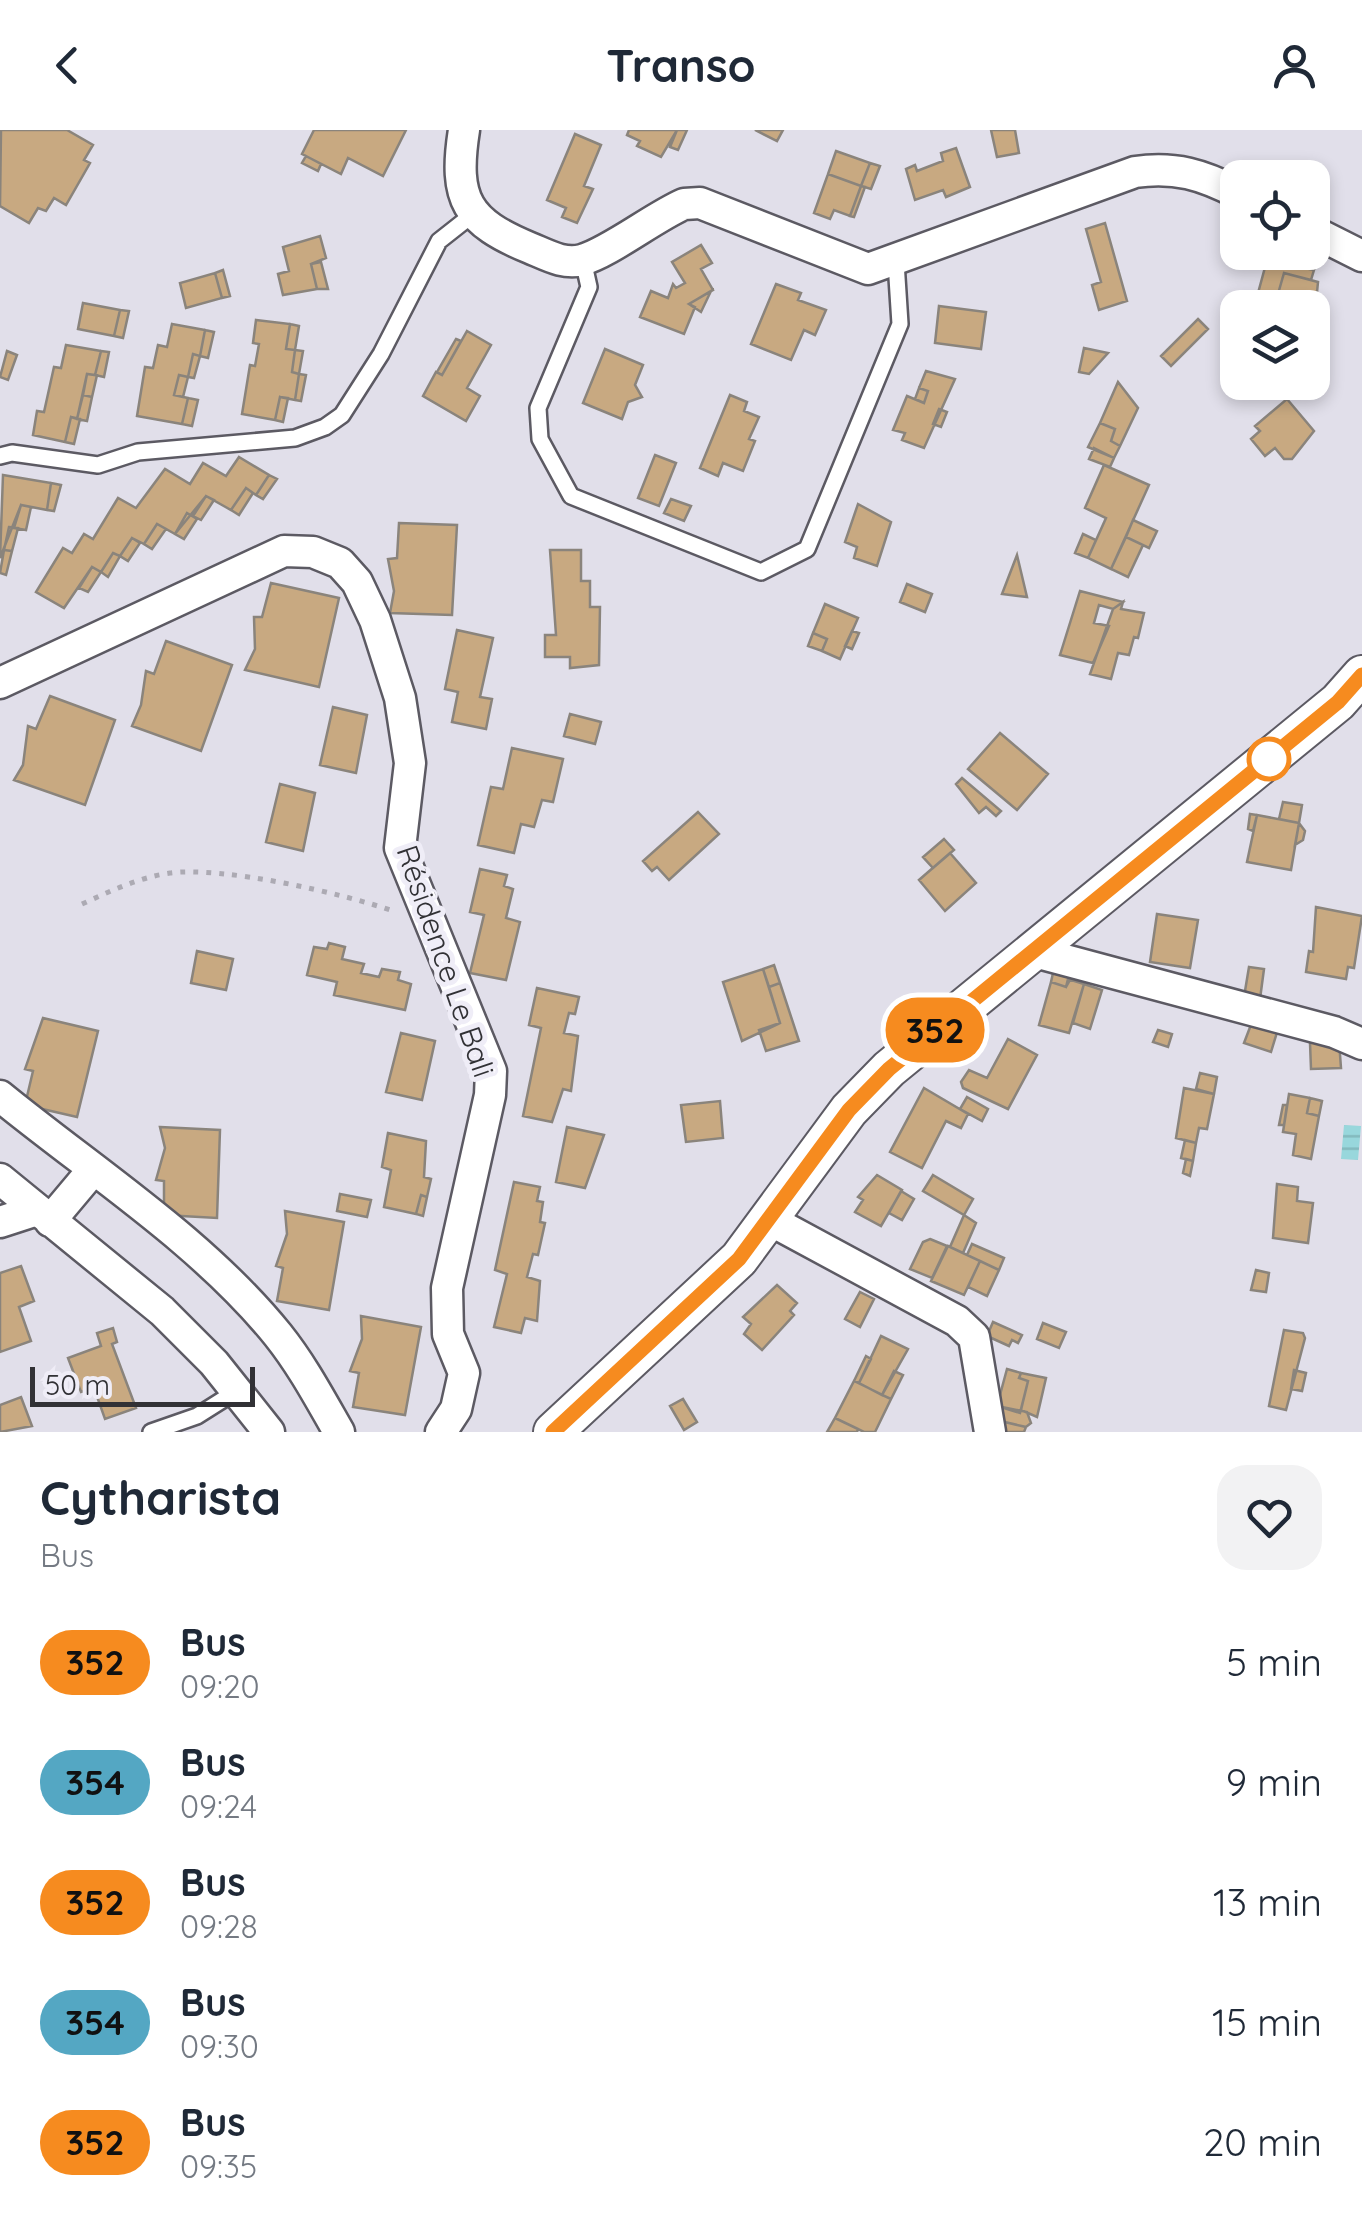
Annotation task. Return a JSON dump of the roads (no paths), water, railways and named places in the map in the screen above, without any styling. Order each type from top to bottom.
[{"type":"street","points":[[464,130],[460,171],[472,215],[490,232],[563,261],[583,260],[654,217],[684,204],[700,203],[868,269],[896,262],[966,230],[1136,172],[1160,168],[1187,171],[1220,185]]},
{"type":"street","points":[[1330,240],[1362,256]]},
{"type":"street","name":"Résidence Le Bali","points":[[0,683],[284,550],[313,552],[340,562],[357,582],[400,698],[410,763],[400,848],[491,1071],[490,1095],[444,1315],[464,1373],[456,1408],[441,1432]]},
{"type":"street","points":[[553,1432],[739,1259],[849,1110],[889,1069],[1338,702],[1362,675]]},
{"type":"street","points":[[1035,952],[1334,1032],[1362,1044]]},
{"type":"street","points":[[0,1096],[179,1238],[253,1309],[278,1335],[340,1432]]},
{"type":"street","points":[[0,1222],[43,1215],[92,1170]]},
{"type":"street","points":[[0,1179],[162,1312],[214,1363],[268,1432]]},
{"type":"street","points":[[768,1219],[966,1329],[974,1337],[990,1432]]},
{"type":"lane","points":[[0,456],[12,453],[98,465],[138,452],[296,438],[325,427],[342,415],[381,354],[439,240],[472,215]]},
{"type":"lane","points":[[583,260],[589,287],[538,408],[540,439],[563,482],[571,496],[761,572],[807,549],[900,324],[896,262]]},
{"type":"lane","points":[[150,1432],[197,1416],[235,1392]]},
{"type":"water","points":[[1344,1125],[1361,1126],[1358,1160],[1341,1159]]}]
